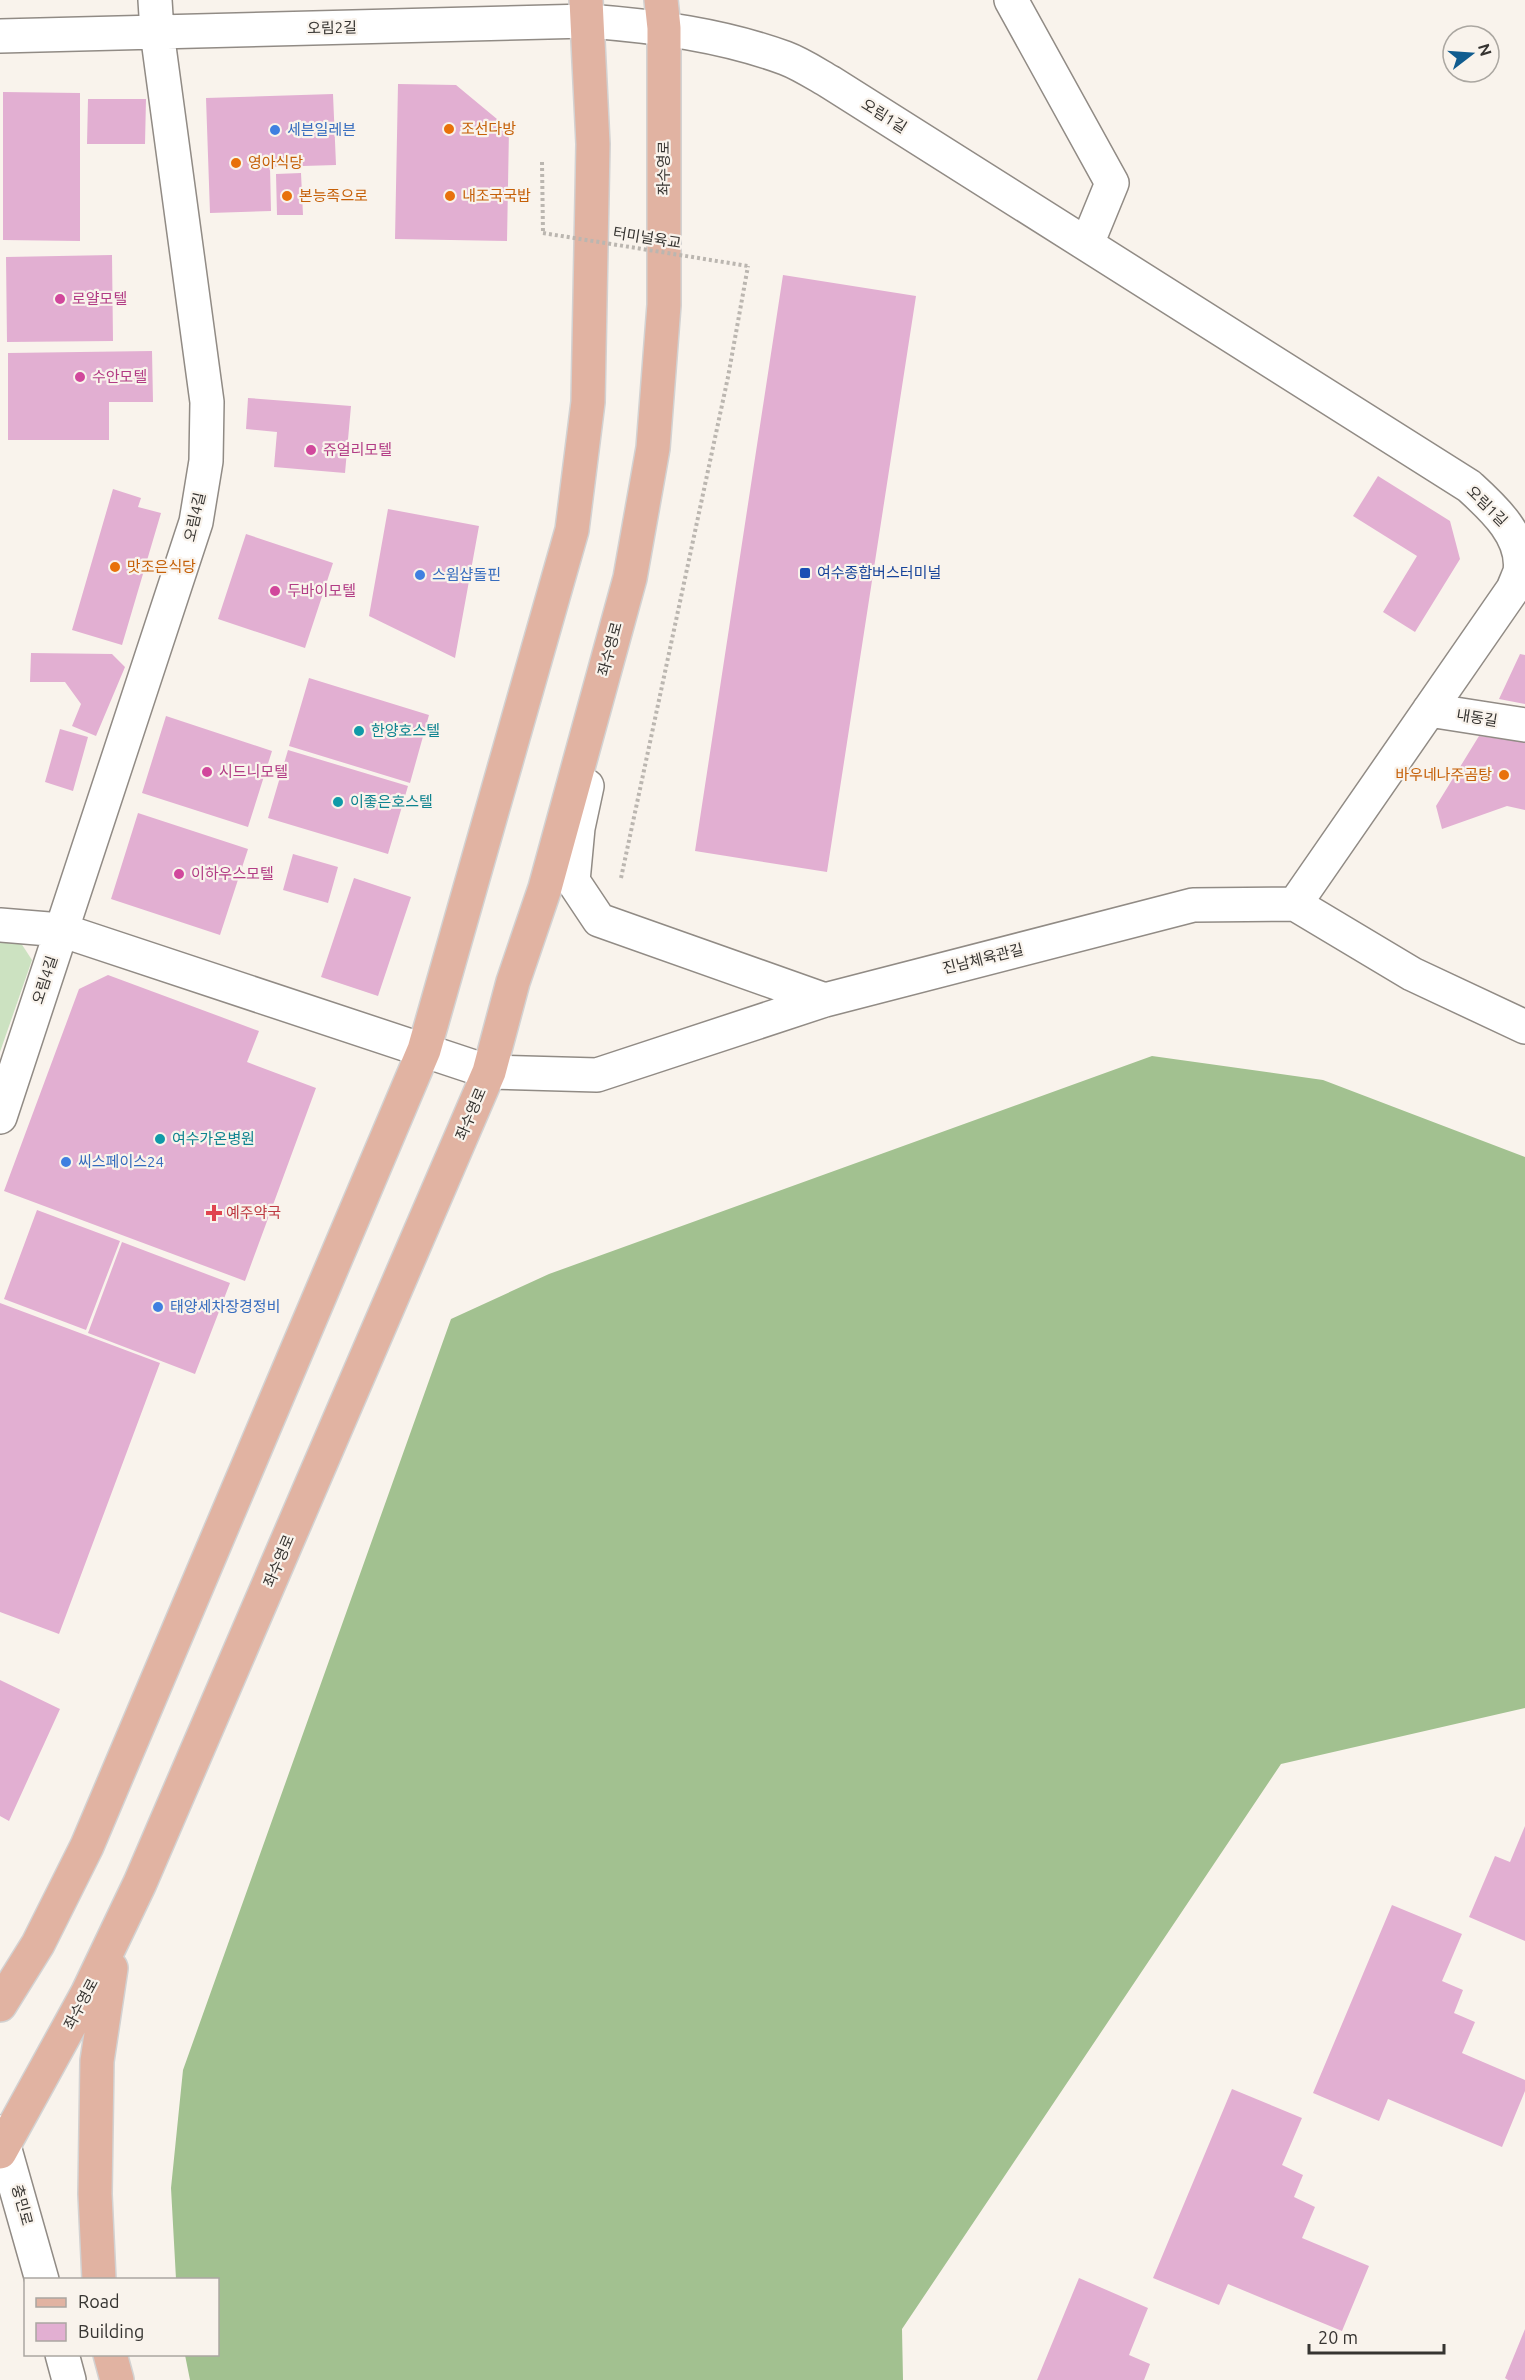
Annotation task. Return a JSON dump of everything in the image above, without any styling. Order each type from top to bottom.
[{"type":"main road","points":[[0,2005],[38,1944],[87,1846],[424,1050],[572,530],[588,402],[592,144],[587,10]]},
{"type":"main road","name":"좌수영로","points":[[2,2142],[87,1994],[140,1883],[489,1072],[513,982],[545,888],[630,578],[653,448],[664,305],[662,14]]},
{"type":"main road","points":[[99,2278],[94,2194],[97,2061],[116,1933]]},
{"type":"main road","points":[[110,2356],[117,2380]]},
{"type":"street","name":"오림4길","points":[[0,1116],[196,522],[206,461],[207,402],[157,32],[155,0]]},
{"type":"street","points":[[1011,0],[1112,183],[1088,244]]},
{"type":"street","name":"오림2길","points":[[0,36],[157,32],[587,10],[662,14]]},
{"type":"street","name":"오림1길","points":[[662,14],[788,59],[830,82],[1469,486],[1494,508],[1512,531],[1520,552],[1520,571],[1513,589],[1295,904]]},
{"type":"street","points":[[630,578],[578,828],[573,881],[599,920],[610,926],[825,1000]]},
{"type":"street","name":"내동길","points":[[1429,710],[1525,725]]},
{"type":"street","points":[[1295,904],[1412,974],[1525,1027]]},
{"type":"street","name":"진남체육관길","points":[[0,925],[61,930],[489,1072],[597,1075],[825,1000],[1192,905],[1295,904]]},
{"type":"street","name":"충민로","points":[[2,2142],[41,2278]]},
{"type":"street","points":[[62,2356],[69,2380]]},
{"type":"path","name":"터미널육교","points":[[542,162],[543,233],[748,266],[728,377],[620,882]]},
{"type":"green space","points":[[0,936],[17,937],[32,960],[0,1052]]},
{"type":"green space","points":[[1152,1056],[1323,1080],[1525,1157],[1525,1708],[1281,1764],[902,2329],[903,2380],[190,2380],[185,2356],[219,2356],[219,2278],[176,2278],[171,2188],[183,2070],[451,1319],[549,1274]]},
{"type":"building","points":[[398,84],[456,85],[509,129],[507,241],[395,239]]},
{"type":"building","points":[[3,92],[80,93],[80,241],[3,240]]},
{"type":"building","points":[[333,94],[336,165],[270,167],[271,211],[210,213],[206,98]]},
{"type":"building","points":[[88,99],[146,99],[145,144],[87,144]]},
{"type":"building","points":[[301,173],[303,215],[277,215],[276,174]]},
{"type":"building","name":"로얄모텔","points":[[112,255],[113,341],[7,342],[6,257]]},
{"type":"building","name":"여수종합버스터미널","points":[[783,275],[916,296],[827,872],[695,851]]},
{"type":"building","name":"수안모텔","points":[[152,351],[153,402],[109,402],[109,440],[8,440],[8,353]]},
{"type":"building","name":"쥬얼리모텔","points":[[248,398],[351,406],[345,473],[274,467],[277,432],[246,429]]},
{"type":"building","points":[[1378,476],[1450,521],[1460,559],[1415,632],[1383,612],[1417,556],[1353,516]]},
{"type":"building","points":[[113,489],[141,498],[138,507],[161,513],[122,645],[72,630]]},
{"type":"building","points":[[388,509],[479,526],[455,658],[369,616]]},
{"type":"building","name":"두바이모텔","points":[[246,534],[333,563],[305,648],[218,619]]},
{"type":"building","points":[[31,653],[112,654],[125,667],[96,736],[72,726],[81,704],[65,682],[30,682]]},
{"type":"building","points":[[1520,654],[1525,655],[1525,704],[1499,699]]},
{"type":"building","name":"한양호스텔","points":[[309,678],[429,715],[410,783],[289,746]]},
{"type":"building","name":"시드니모텔","points":[[166,716],[272,751],[248,827],[142,793]]},
{"type":"building","points":[[60,729],[88,737],[73,791],[45,782]]},
{"type":"building","points":[[1479,736],[1525,742],[1525,810],[1507,806],[1442,829],[1436,806]]},
{"type":"building","name":"이좋은호스텔","points":[[288,750],[408,786],[388,854],[268,818]]},
{"type":"building","name":"이하우스모텔","points":[[138,813],[248,849],[220,935],[111,899]]},
{"type":"building","points":[[293,854],[338,867],[328,903],[283,890]]},
{"type":"building","points":[[354,878],[411,897],[378,996],[321,977]]},
{"type":"building","name":"여수가온병원","points":[[108,975],[259,1031],[247,1062],[316,1088],[245,1281],[4,1191],[79,989]]},
{"type":"building","points":[[37,1210],[120,1241],[86,1330],[4,1299]]},
{"type":"building","points":[[122,1242],[230,1283],[195,1374],[88,1333]]},
{"type":"building","points":[[0,1303],[160,1363],[59,1634],[0,1612]]},
{"type":"building","points":[[0,1680],[60,1709],[9,1821],[0,1816]]},
{"type":"building","points":[[1525,1826],[1525,1941],[1469,1917],[1495,1856],[1510,1862]]},
{"type":"building","points":[[1392,1905],[1462,1934],[1442,1981],[1463,1990],[1454,2013],[1475,2022],[1462,2053],[1525,2080],[1525,2091],[1502,2147],[1388,2099],[1379,2121],[1313,2093]]},
{"type":"building","points":[[1232,2089],[1302,2118],[1282,2165],[1303,2175],[1294,2197],[1315,2207],[1302,2238],[1369,2266],[1342,2331],[1228,2284],[1219,2305],[1153,2278]]},
{"type":"building","points":[[1079,2278],[1148,2308],[1129,2355],[1150,2364],[1144,2380],[1037,2380]]},
{"type":"building","points":[[1525,2329],[1525,2380],[1508,2380],[1505,2378]]},
{"type":"place","name":"조선다방","points":[[449,129]]},
{"type":"place","name":"세븐일레븐","points":[[275,130]]},
{"type":"place","name":"영아식당","points":[[236,163]]},
{"type":"place","name":"본능족으로","points":[[287,196]]},
{"type":"place","name":"내조국국밥","points":[[450,196]]},
{"type":"place","name":"로얄모텔","points":[[60,299]]},
{"type":"place","name":"수안모텔","points":[[80,377]]},
{"type":"place","name":"쥬얼리모텔","points":[[311,450]]},
{"type":"place","name":"맛조은식당","points":[[115,567]]},
{"type":"place","name":"여수종합버스터미널","points":[[805,573]]},
{"type":"place","name":"스윔샵돌핀","points":[[420,575]]},
{"type":"place","name":"두바이모텔","points":[[275,591]]},
{"type":"place","name":"한양호스텔","points":[[359,731]]},
{"type":"place","name":"시드니모텔","points":[[207,772]]},
{"type":"place","name":"바우네나주곰탕","points":[[1504,775]]},
{"type":"place","name":"이좋은호스텔","points":[[338,802]]},
{"type":"place","name":"이하우스모텔","points":[[179,874]]},
{"type":"place","name":"여수가온병원","points":[[160,1139]]},
{"type":"place","name":"씨스페이스24","points":[[66,1162]]},
{"type":"place","name":"예주약국","points":[[214,1213]]},
{"type":"place","name":"태양세차장경정비","points":[[158,1307]]}]
